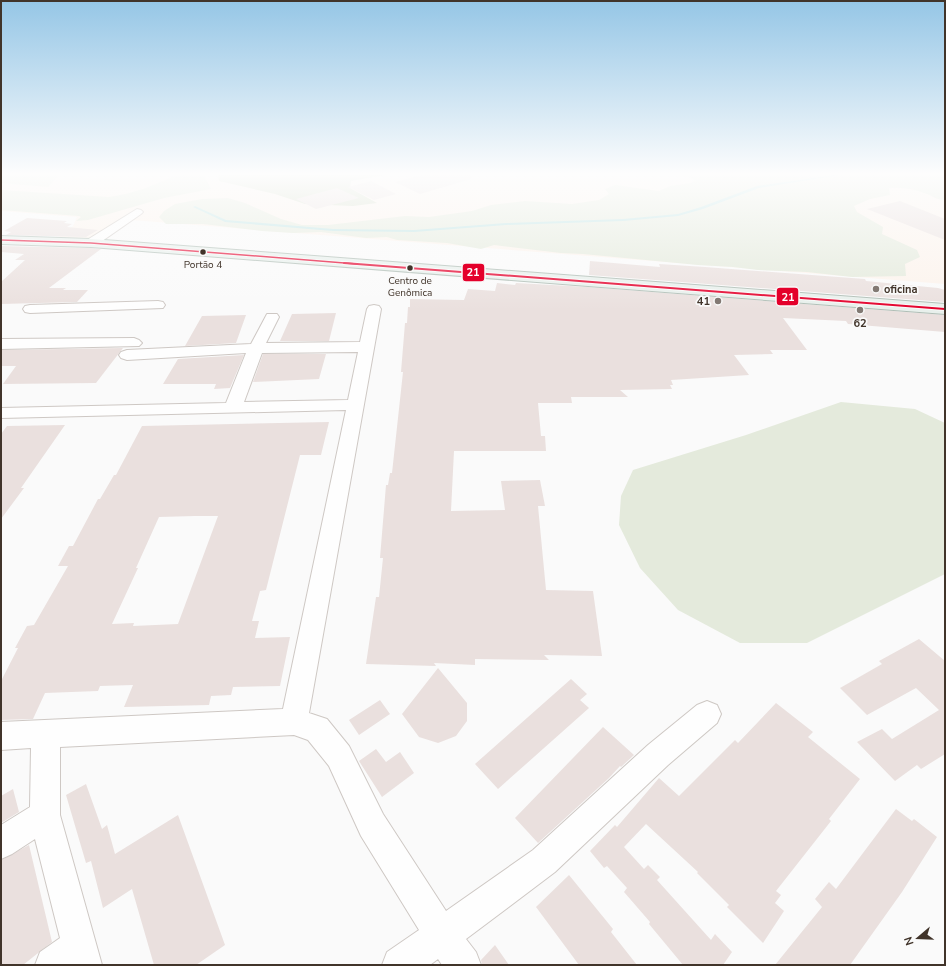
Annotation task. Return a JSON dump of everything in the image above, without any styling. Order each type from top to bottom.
[{"type":"main road","points":[[1,234],[39,237],[60,241]]},
{"type":"main road","points":[[1,240],[91,243],[550,280],[887,303],[945,309]]},
{"type":"street","points":[[91,243],[125,220]]},
{"type":"street","points":[[30,309],[158,305]]},
{"type":"street","points":[[294,722],[374,309]]},
{"type":"street","points":[[233,407],[256,348],[272,317]]},
{"type":"street","points":[[1,344],[130,349],[367,347]]},
{"type":"street","points":[[1,413],[233,407],[356,406]]},
{"type":"street","points":[[400,965],[544,861],[658,755],[708,714]]},
{"type":"street","points":[[1,736],[294,722],[317,729],[338,756],[372,825],[441,934],[463,965]]},
{"type":"street","points":[[46,734],[44,815],[72,958]]},
{"type":"street","points":[[1,843],[44,815]]},
{"type":"shaded area","points":[[76,220],[131,220],[101,242],[59,237],[73,226]]},
{"type":"shaded area","points":[[132,220],[945,220],[945,284]]},
{"type":"shaded area","points":[[162,220],[285,220],[302,225],[328,225],[370,220],[871,220],[883,227],[882,234],[917,250],[920,257],[905,264],[906,276],[852,277],[807,272],[758,270],[561,253],[494,245],[481,249],[447,243],[397,240],[387,237],[366,238],[321,232],[293,233],[203,224],[166,224]]},
{"type":"shaded area","points":[[841,402],[915,409],[945,423],[945,574],[807,643],[740,643],[678,610],[640,568],[619,525],[621,496],[633,470],[746,435]]},
{"type":"building","points":[[23,220],[67,221],[64,223],[72,224],[67,227],[98,230],[86,237],[6,235],[11,232],[4,231]]},
{"type":"building","points":[[895,220],[945,220],[945,240]]},
{"type":"building","points":[[1,246],[101,249],[49,288],[66,288],[63,290],[88,290],[77,302],[1,304],[1,282],[25,260],[15,260],[24,254],[1,252]]},
{"type":"building","points":[[590,261],[660,267],[659,264],[705,267],[865,279],[866,281],[945,290],[945,302],[589,275]]},
{"type":"building","points":[[497,283],[515,285],[516,283],[588,287],[945,315],[945,332],[848,324],[846,321],[783,318],[807,350],[770,350],[773,354],[734,355],[749,375],[671,380],[673,385],[670,385],[672,389],[620,390],[628,397],[571,397],[572,403],[538,403],[541,436],[545,436],[546,451],[454,451],[451,511],[505,510],[501,481],[540,480],[545,506],[538,506],[546,590],[593,591],[602,656],[544,655],[549,660],[475,659],[475,665],[434,663],[436,666],[366,664],[376,597],[379,597],[383,558],[380,558],[386,485],[388,485],[390,473],[392,473],[403,372],[401,372],[405,323],[407,323],[410,299],[464,300],[468,289],[495,291]]},
{"type":"building","points":[[336,313],[329,341],[280,341],[292,314]]},
{"type":"building","points":[[246,315],[236,343],[185,346],[202,316]]},
{"type":"building","points":[[123,348],[96,383],[3,384],[16,366],[1,366],[1,350]]},
{"type":"building","points":[[263,354],[326,354],[319,379],[253,382]]},
{"type":"building","points":[[244,355],[230,388],[214,389],[216,384],[163,384],[178,359]]},
{"type":"building","points":[[329,422],[321,455],[300,455],[266,590],[260,591],[252,621],[259,621],[255,638],[290,637],[280,686],[233,687],[231,695],[211,696],[209,705],[124,707],[133,685],[100,686],[98,691],[45,693],[33,719],[1,720],[1,681],[18,648],[15,648],[27,626],[34,625],[68,566],[58,566],[69,546],[73,546],[98,499],[100,499],[114,475],[116,475],[142,426]],"holes":[[[218,516],[178,624],[133,626],[134,623],[112,624],[138,568],[136,568],[159,517]]]},
{"type":"building","points":[[65,425],[21,488],[24,488],[1,519],[1,434],[7,426]]},
{"type":"building","points":[[919,639],[945,661],[945,754],[921,769],[917,765],[895,781],[857,742],[882,729],[892,739],[939,710],[916,688],[867,715],[840,688],[882,664],[879,661]]},
{"type":"building","points":[[438,668],[467,703],[467,721],[456,736],[438,743],[419,737],[402,714]]},
{"type":"building","points":[[571,679],[587,694],[580,700],[589,708],[498,789],[475,764]]},
{"type":"building","points":[[380,700],[390,714],[359,735],[349,720]]},
{"type":"building","points":[[776,703],[813,732],[808,737],[860,779],[829,819],[831,821],[776,891],[781,895],[775,903],[784,911],[763,943],[727,907],[729,905],[697,873],[698,872],[646,824],[624,847],[644,869],[648,865],[660,877],[657,880],[711,940],[715,934],[732,952],[723,965],[683,965],[649,924],[650,922],[624,892],[627,888],[607,866],[604,868],[590,851],[615,825],[617,827],[659,778],[679,796],[735,740],[738,743]]},
{"type":"building","points":[[603,727],[634,755],[621,767],[620,766],[609,778],[538,843],[515,818]]},
{"type":"building","points":[[376,749],[386,762],[400,752],[414,773],[382,797],[359,761]]},
{"type":"building","points":[[86,784],[102,829],[107,825],[115,854],[178,815],[225,945],[196,965],[154,965],[132,889],[103,908],[91,861],[86,863],[66,795]]},
{"type":"building","points":[[13,789],[19,812],[1,823],[1,796]]},
{"type":"building","points":[[896,809],[912,821],[914,819],[937,837],[902,892],[850,965],[775,965],[822,907],[815,899],[829,882],[836,889]]},
{"type":"building","points":[[29,845],[52,942],[23,965],[1,965],[1,860]]},
{"type":"building","points":[[569,875],[613,929],[611,932],[637,965],[579,965],[536,907]]},
{"type":"building","points":[[495,945],[509,965],[482,965],[481,960]]},
{"type":"waterway","points":[[223,220],[333,230],[414,231],[506,224],[621,220]]},
{"type":"transit line","name":"21","points":[[1,240],[91,243],[945,309]]},
{"type":"place","name":"Portão 4","points":[[203,252]]},
{"type":"place","name":"Centro de Genômica","points":[[410,268]]},
{"type":"place","name":"oficina","points":[[876,289]]},
{"type":"place","name":"41","points":[[718,301]]},
{"type":"place","name":"62","points":[[860,310]]}]
